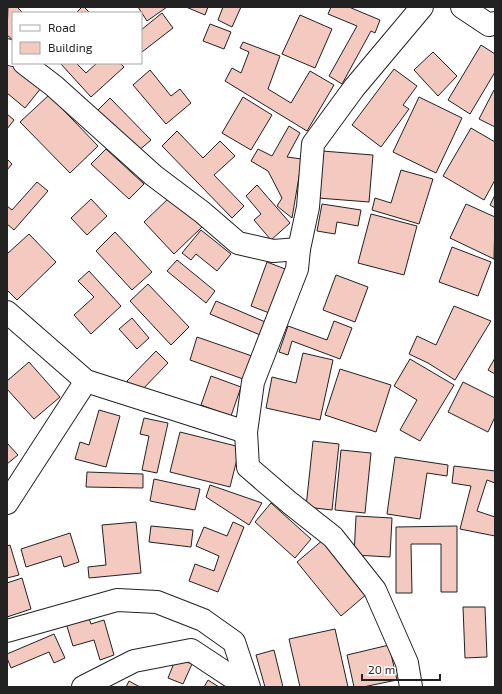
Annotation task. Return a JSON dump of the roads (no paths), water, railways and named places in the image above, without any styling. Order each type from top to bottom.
[{"type":"street","points":[[411,687],[407,663],[375,590],[333,537],[248,467],[246,432],[253,382],[297,270],[299,249],[308,207],[314,144],[354,88],[422,7]]},
{"type":"street","points":[[462,7],[489,25],[495,23]]},
{"type":"street","points":[[25,64],[54,86],[153,175],[202,212],[238,243],[273,251],[299,249]]},
{"type":"street","points":[[7,312],[86,381],[246,432]]},
{"type":"street","points":[[7,503],[86,381]]},
{"type":"street","points":[[7,631],[117,600],[157,602],[203,620],[234,642],[248,687]]},
{"type":"street","points":[[83,687],[134,661],[191,650],[248,687]]}]
